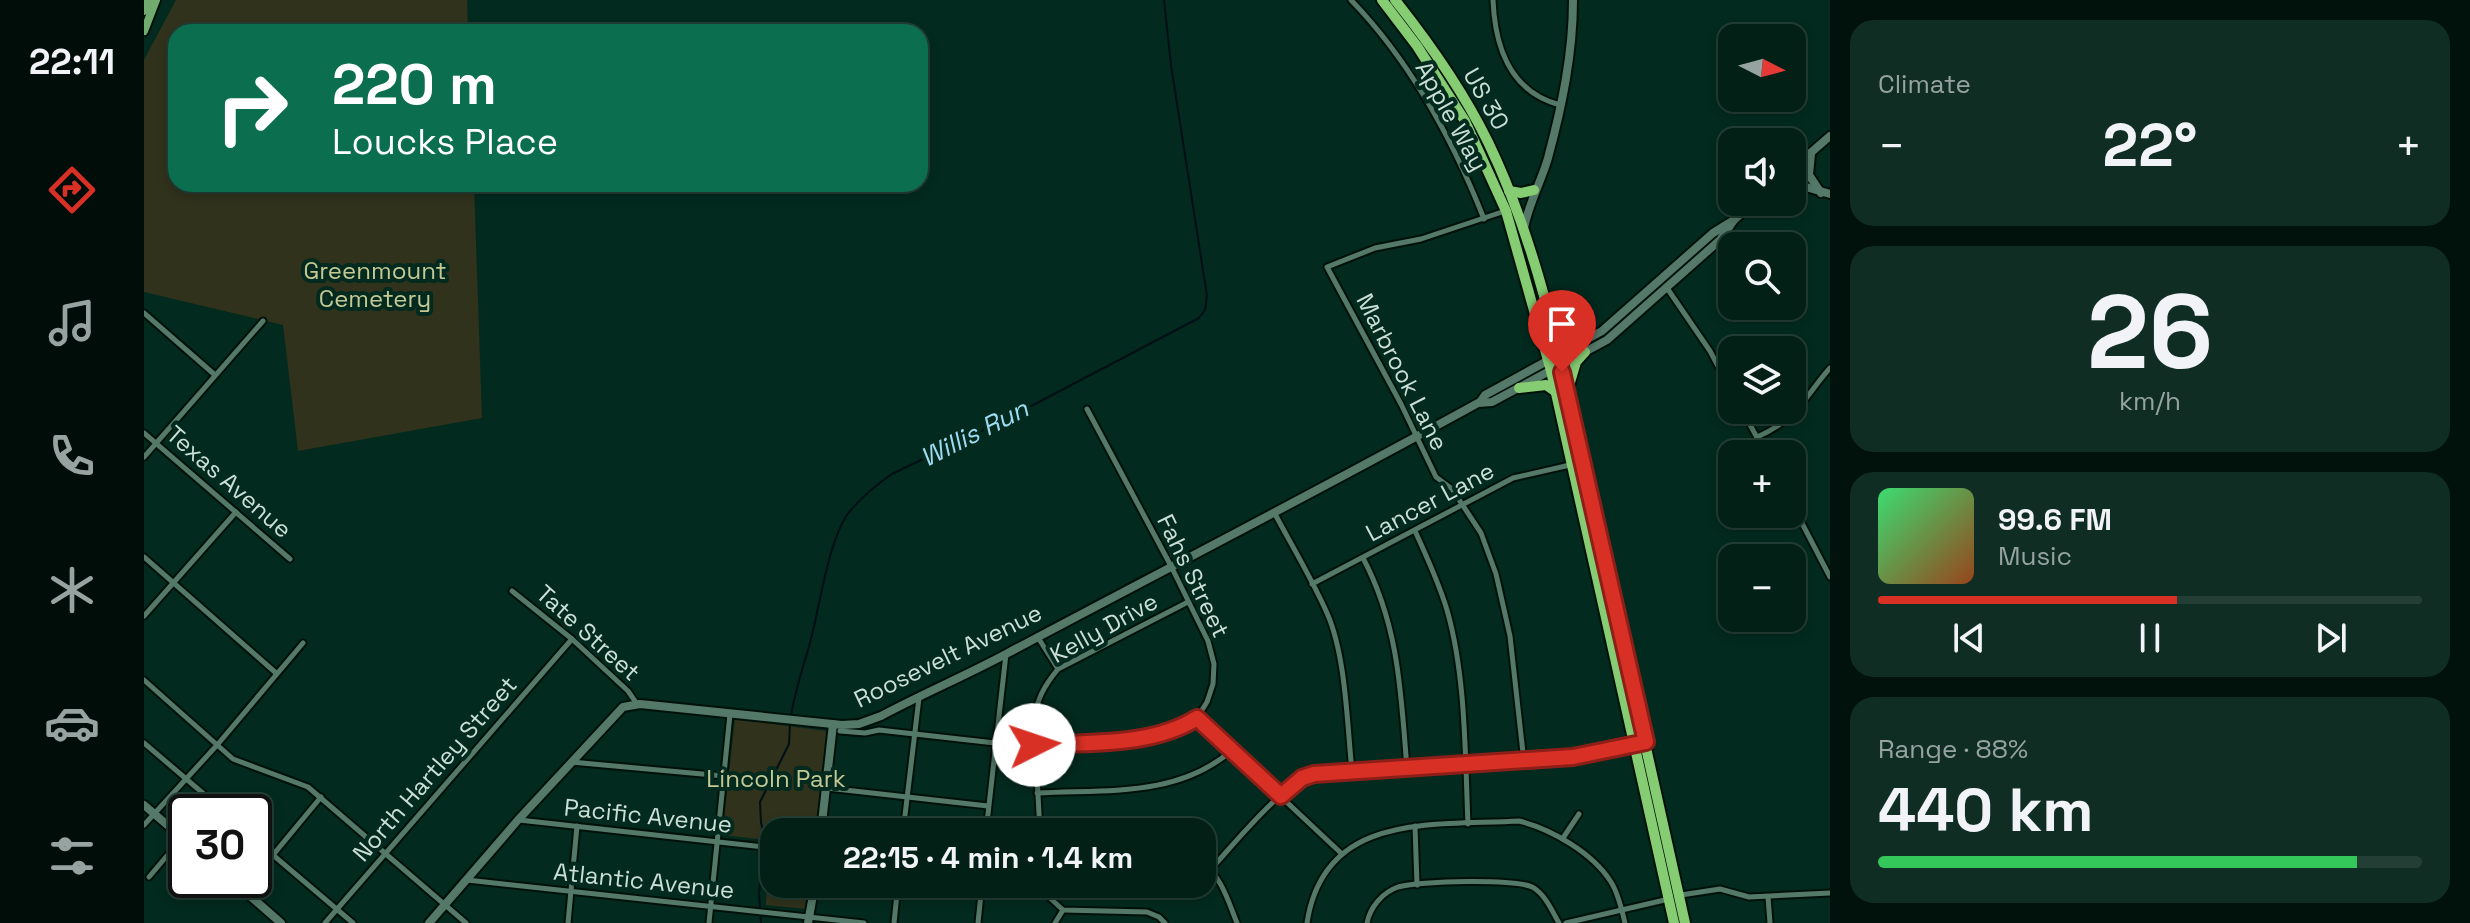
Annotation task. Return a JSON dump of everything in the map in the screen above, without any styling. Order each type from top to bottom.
[{"type":"highway","name":"US 30","points":[[1382,0],[1417,46],[1465,121],[1506,211],[1554,364],[1567,395],[1646,742],[1674,897],[1674,923]]},
{"type":"highway","name":"US 30","points":[[1395,0],[1458,88],[1488,141],[1524,228],[1552,333],[1556,392],[1570,465],[1633,745],[1674,897],[1685,923]]},
{"type":"highway","points":[[1509,191],[1524,193],[1534,190]]},
{"type":"highway","points":[[1552,333],[1583,348],[1567,395]]},
{"type":"highway","points":[[1519,388],[1546,385],[1556,392]]},
{"type":"main road","points":[[144,11],[148,0]]},
{"type":"main road","points":[[144,31],[156,0]]},
{"type":"main road","points":[[1524,228],[1534,190],[1548,160],[1561,105],[1571,43],[1573,0]]},
{"type":"main road","points":[[1806,156],[1830,136]]},
{"type":"main road","points":[[1811,152],[1809,175],[1825,194]]},
{"type":"main road","points":[[1806,188],[1825,194]]},
{"type":"main road","name":"Roosevelt Avenue","points":[[1583,348],[1705,239],[1738,216]]},
{"type":"main road","name":"Roosevelt Avenue","points":[[638,704],[833,724],[859,724],[881,716],[1275,514],[1480,402],[1485,395],[1583,348],[1607,340],[1720,240],[1734,220]]},
{"type":"main road","points":[[1667,288],[1668,279],[1700,250],[1705,239]]},
{"type":"main road","name":"Roosevelt Avenue","points":[[1480,402],[1492,402],[1554,364]]},
{"type":"main road","points":[[429,923],[570,762],[623,707],[638,704]]},
{"type":"main road","points":[[823,818],[833,724]]},
{"type":"main road","points":[[144,805],[168,826]]},
{"type":"main road","points":[[252,898],[281,923]]},
{"type":"main road","points":[[809,920],[813,898]]},
{"type":"street","name":"Apple Way","points":[[1351,0],[1410,76],[1444,131],[1484,219]]},
{"type":"street","points":[[1493,0],[1498,37],[1515,79],[1537,98],[1561,105]]},
{"type":"street","points":[[1484,219],[1506,211]]},
{"type":"street","name":"Marbrook Lane","points":[[1484,219],[1421,239],[1375,248],[1327,267],[1436,477],[1452,489],[1481,533],[1496,574],[1510,636],[1524,762]]},
{"type":"street","points":[[1667,288],[1718,366]]},
{"type":"street","points":[[144,313],[215,375]]},
{"type":"street","points":[[144,457],[263,321]]},
{"type":"street","points":[[1757,437],[1772,431],[1797,412],[1830,368]]},
{"type":"street","name":"Fahs Street","points":[[1087,409],[1208,641],[1214,664],[1213,684],[1197,718]]},
{"type":"street","points":[[1750,424],[1759,440]]},
{"type":"street","name":"Texas Avenue","points":[[144,433],[290,559]]},
{"type":"street","name":"Lancer Lane","points":[[1312,584],[1513,478],[1570,465]]},
{"type":"street","points":[[144,616],[236,512]]},
{"type":"street","points":[[1275,514],[1327,614],[1335,639],[1352,771]]},
{"type":"street","points":[[1804,528],[1830,577]]},
{"type":"street","points":[[1415,531],[1437,580],[1457,657],[1468,824]]},
{"type":"street","points":[[144,557],[276,673]]},
{"type":"street","points":[[1363,558],[1379,589],[1390,623],[1398,668],[1407,769]]},
{"type":"street","name":"Tate Street","points":[[512,591],[572,639],[638,704]]},
{"type":"street","name":"Kelly Drive","points":[[1039,818],[1034,745],[1036,704],[1044,686],[1058,669],[1188,602]]},
{"type":"street","points":[[1037,636],[1058,669]]},
{"type":"street","name":"North Hartley Street","points":[[325,923],[572,639]]},
{"type":"street","points":[[144,825],[218,744],[303,643]]},
{"type":"street","points":[[987,818],[1006,654]]},
{"type":"street","points":[[144,680],[233,759],[293,780],[321,797],[466,923]]},
{"type":"street","points":[[905,818],[919,696]]},
{"type":"street","points":[[709,923],[730,714]]},
{"type":"street","points":[[840,731],[865,733],[879,730],[1034,745],[1140,738],[1178,730],[1197,718],[1342,854]]},
{"type":"street","points":[[1216,864],[1281,796],[1302,778],[1314,774],[1524,762],[1573,757],[1646,742]]},
{"type":"street","points":[[144,743],[203,794]]},
{"type":"street","points":[[1037,793],[1159,786],[1179,782],[1217,763],[1231,751]]},
{"type":"street","points":[[570,762],[724,776]]},
{"type":"street","points":[[826,788],[988,806]]},
{"type":"street","points":[[321,797],[273,857],[353,923]]},
{"type":"street","points":[[1563,838],[1579,814]]},
{"type":"street","name":"Pacific Avenue","points":[[518,820],[760,846]]},
{"type":"street","points":[[1307,923],[1317,888],[1329,867],[1364,839],[1388,830],[1415,826],[1519,821],[1538,825],[1563,838],[1611,881],[1625,923]]},
{"type":"street","points":[[568,923],[577,826]]},
{"type":"street","points":[[1415,826],[1417,885]]},
{"type":"street","points":[[149,877],[168,857]]},
{"type":"street","points":[[1216,877],[1237,923]]},
{"type":"street","name":"Atlantic Avenue","points":[[467,880],[751,910],[809,920],[864,923]]},
{"type":"street","points":[[1367,923],[1376,903],[1398,887],[1508,881],[1534,888],[1548,902],[1559,923]]},
{"type":"street","points":[[1566,923],[1720,889],[1749,897],[1830,893]]},
{"type":"street","points":[[1768,897],[1770,923]]},
{"type":"street","points":[[894,923],[897,898]]},
{"type":"street","points":[[978,923],[981,898]]},
{"type":"street","points":[[1050,898],[1063,910],[1147,912],[1165,923]]},
{"type":"street","points":[[1055,923],[1063,910]]},
{"type":"green space","name":"Greenmount Cemetery","points":[[176,0],[467,0],[468,24],[168,24],[168,192],[474,192],[482,418],[298,451],[283,325],[144,292],[144,60]]},
{"type":"green space","name":"Lincoln Park","points":[[735,719],[826,731],[828,739],[820,818],[760,818],[760,839],[722,835]]},
{"type":"green space","points":[[766,898],[810,898],[806,909],[766,905]]},
{"type":"waterway","name":"Willis Run","points":[[791,716],[835,541],[847,515],[862,498],[892,474],[1016,414],[1199,318],[1205,310],[1207,296],[1171,65],[1164,0]]},
{"type":"waterway","name":"Willis Run","points":[[761,923],[759,894],[765,837],[760,802],[789,744],[790,723]]},
{"type":"route","points":[[1034,745],[1140,738],[1178,730],[1197,718],[1281,796],[1302,778],[1314,774],[1524,762],[1573,757],[1646,742],[1562,372]]}]
